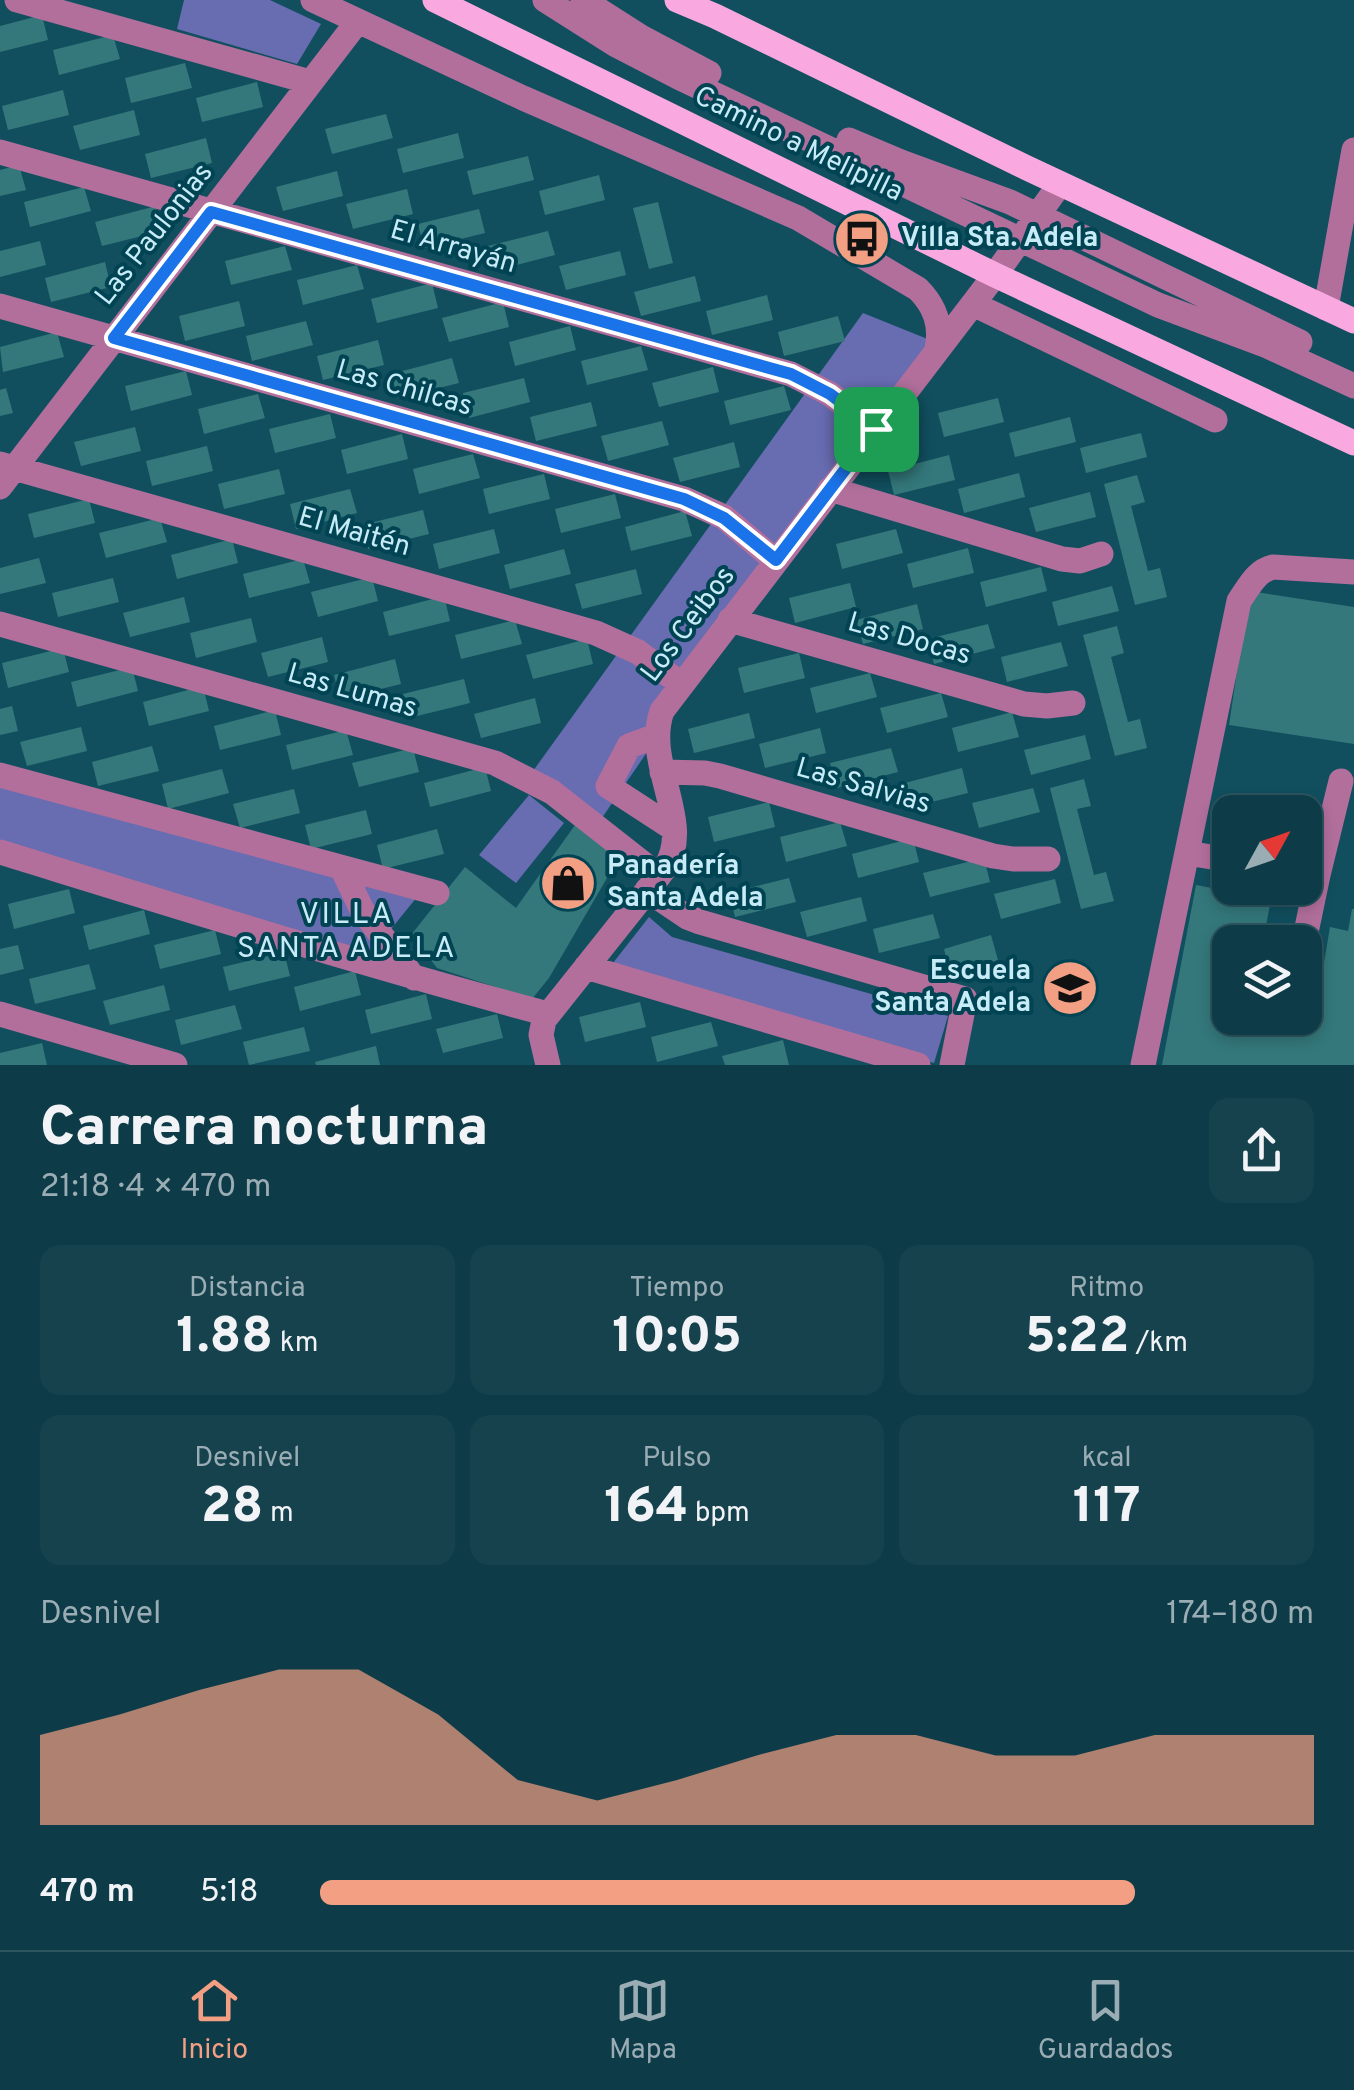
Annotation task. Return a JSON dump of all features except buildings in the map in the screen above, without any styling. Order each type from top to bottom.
[{"type":"main road","name":"Camino a Melipilla","points":[[435,0],[995,275],[1354,442]]},
{"type":"main road","points":[[677,0],[1354,321]]},
{"type":"street","points":[[17,0],[310,82]]},
{"type":"street","points":[[312,0],[523,98],[798,218],[926,297],[939,327],[938,349]]},
{"type":"street","points":[[544,0],[616,46],[1020,240],[1158,305],[1266,345],[1354,386]]},
{"type":"street","points":[[583,0],[690,64],[869,149],[1038,215],[1354,368]]},
{"type":"street","name":"Las Paulonias","points":[[5,473],[358,21]]},
{"type":"street","points":[[1326,308],[1354,150]]},
{"type":"street","name":"El Arrayán","points":[[0,152],[791,374],[830,394],[876,429]]},
{"type":"street","name":"Los Ceibos","points":[[656,736],[662,710],[681,684],[995,275],[1060,184]]},
{"type":"street","points":[[972,304],[1215,420]]},
{"type":"street","name":"Las Chilcas","points":[[0,306],[684,499],[724,518],[776,560]]},
{"type":"street","name":"El Maitén","points":[[5,473],[596,633],[638,652],[681,684]]},
{"type":"street","points":[[830,490],[1062,559],[1080,560],[1101,554]]},
{"type":"street","points":[[1143,1065],[1239,601],[1264,569],[1354,572]]},
{"type":"street","name":"Las Docas","points":[[730,620],[1024,704],[1073,703]]},
{"type":"street","name":"Las Lumas","points":[[0,624],[495,763],[552,792],[687,917],[965,998],[952,1065]]},
{"type":"street","points":[[548,1065],[541,1035],[544,1020],[653,883],[675,849],[674,829],[656,736],[625,750],[608,786],[674,829]]},
{"type":"street","name":"Las Salvias","points":[[662,772],[720,776],[993,856],[1048,859]]},
{"type":"street","points":[[0,775],[438,893]]},
{"type":"street","points":[[1322,842],[1341,781]]},
{"type":"street","points":[[0,852],[414,978],[548,1014]]},
{"type":"street","points":[[1187,853],[1212,857]]},
{"type":"street","points":[[342,868],[362,910],[414,978]]},
{"type":"street","points":[[586,967],[918,1065]]},
{"type":"street","points":[[0,1014],[174,1065]]},
{"type":"shaded area","points":[[184,0],[270,0],[321,24],[297,64],[177,29]]},
{"type":"shaded area","points":[[863,313],[930,340],[595,828],[528,778]]},
{"type":"shaded area","points":[[0,785],[417,897],[387,934],[388,953],[290,935],[0,849]]},
{"type":"shaded area","points":[[529,795],[564,823],[516,883],[479,855]]},
{"type":"shaded area","points":[[649,917],[672,937],[948,1016],[934,1063],[613,963]]},
{"type":"place","name":"Villa Sta. Adela","points":[[862,239]]},
{"type":"place","name":"Panadería Santa Adela","points":[[568,883]]},
{"type":"place","name":"Escuela Santa Adela","points":[[1070,988]]},
{"type":"district","name":"VILLA SANTA ADELA","points":[[347,932]]},
{"type":"route","points":[[211,212],[791,374],[830,394],[876,429],[776,560],[724,518],[684,499],[114,338],[211,212]]}]
